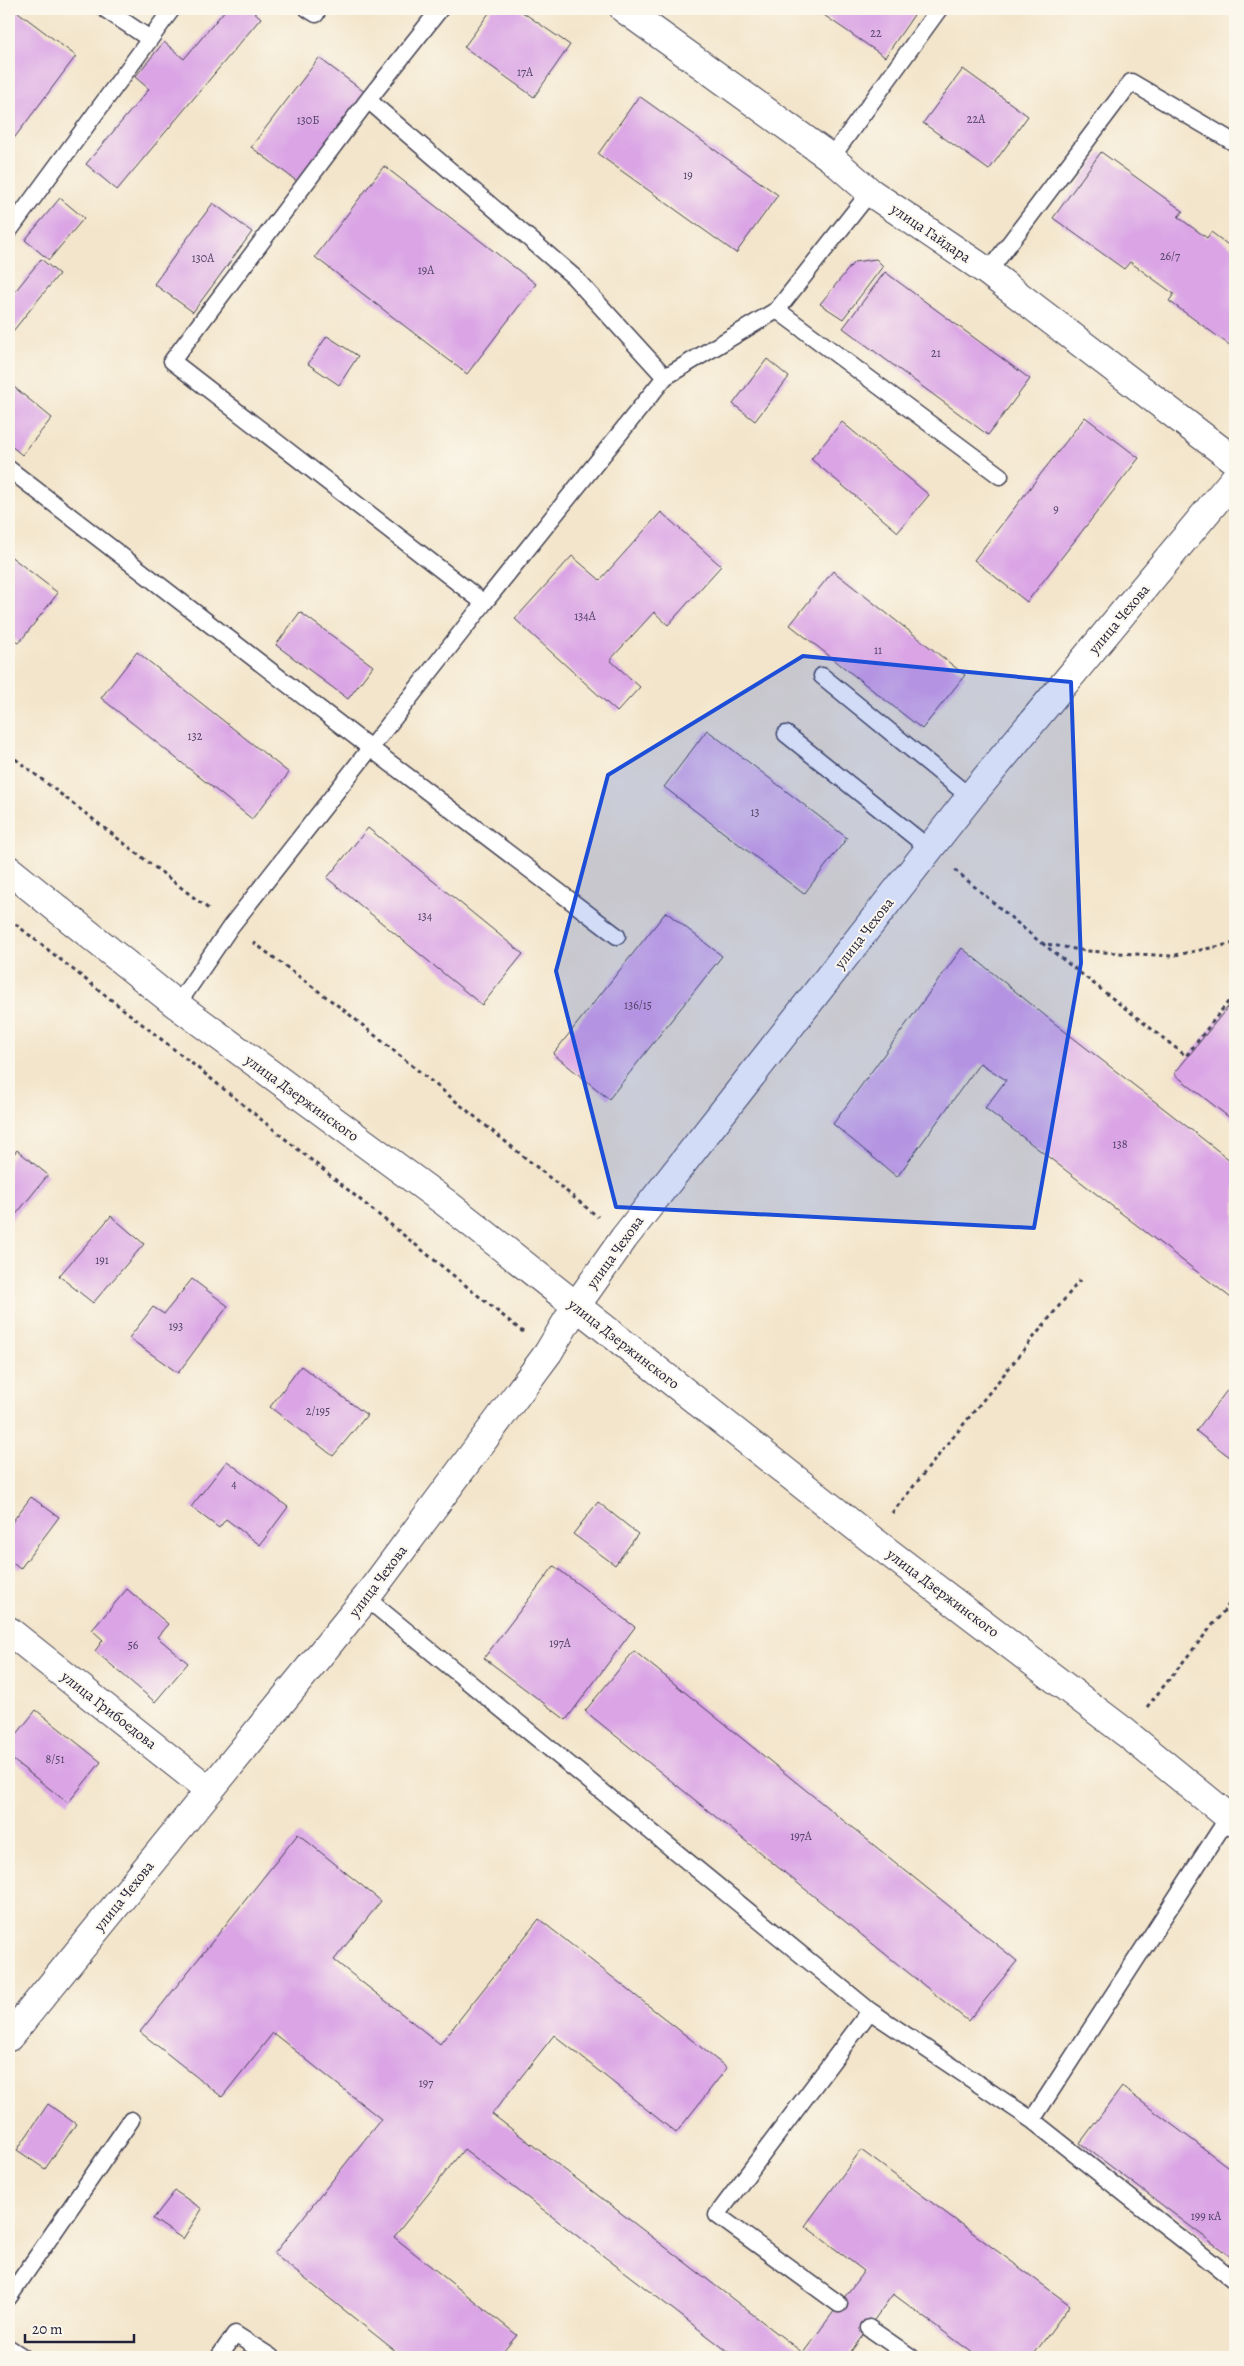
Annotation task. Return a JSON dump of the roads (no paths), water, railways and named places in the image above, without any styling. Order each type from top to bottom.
[{"type":"street","name":"улица Гайдара","points":[[624,9],[830,158],[870,192],[988,272],[1235,461]]},
{"type":"street","name":"улица Чехова","points":[[9,2037],[366,1598],[548,1353],[576,1306],[624,1238],[970,797],[1235,478]]},
{"type":"street","name":"улица Дзержинского","points":[[9,870],[177,1005],[446,1204],[871,1539],[1126,1733],[1232,1819]]},
{"type":"street","name":"улица Грибоедова","points":[[9,1631],[209,1790]]},
{"type":"lane","points":[[106,9],[150,39]]},
{"type":"lane","points":[[9,231],[172,9]]},
{"type":"lane","points":[[440,9],[368,100],[172,361],[484,603]]},
{"type":"lane","points":[[830,158],[939,9]]},
{"type":"lane","points":[[988,272],[1131,82],[1235,143]]},
{"type":"lane","points":[[368,100],[574,277],[665,377]]},
{"type":"lane","points":[[177,1005],[231,926],[369,747],[665,377],[777,310],[870,192]]},
{"type":"lane","points":[[777,310],[1000,476]]},
{"type":"lane","points":[[9,469],[617,936]]},
{"type":"lane","points":[[822,676],[970,797]]},
{"type":"lane","points":[[786,734],[930,849]]},
{"type":"lane","points":[[366,1598],[870,2011],[1032,2120],[1235,2281]]},
{"type":"lane","points":[[1032,2120],[1232,1819]]},
{"type":"lane","points":[[839,2304],[717,2214],[870,2011]]},
{"type":"lane","points":[[9,2297],[131,2120]]},
{"type":"lane","points":[[869,2328],[908,2356]]},
{"type":"lane","points":[[219,2357],[235,2334],[272,2357]]},
{"type":"lane","points":[[9,2348],[23,2357]]}]
